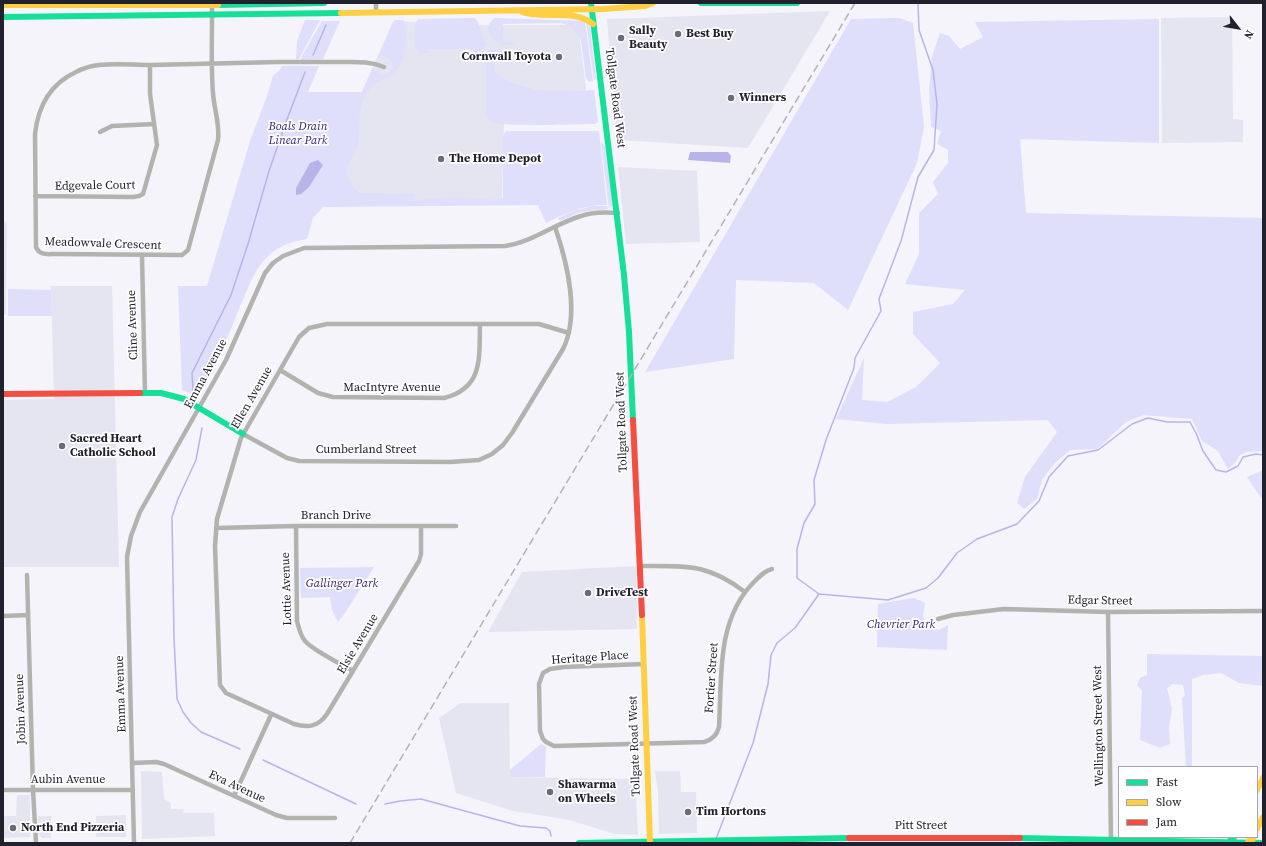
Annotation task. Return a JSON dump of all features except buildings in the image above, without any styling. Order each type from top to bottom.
[{"type":"main road","points":[[3,5],[212,5],[324,3]]},
{"type":"main road","points":[[3,17],[520,11],[591,6],[645,6],[653,3]]},
{"type":"main road","points":[[701,3],[797,3]]},
{"type":"main road","name":"Tollgate Road West","points":[[591,6],[618,213],[633,373],[633,429],[640,566],[650,843]]},
{"type":"main road","points":[[520,11],[531,16],[577,16],[588,19],[593,24]]},
{"type":"main road","name":"Cumberland Street","points":[[3,394],[161,393],[176,396],[200,408],[243,434]]},
{"type":"main road","points":[[1258,788],[1263,778]]},
{"type":"main road","points":[[1258,827],[1263,817]]},
{"type":"main road","name":"Pitt Street","points":[[579,843],[650,843],[816,838],[1033,838],[1111,842],[1263,843]]},
{"type":"street","points":[[376,3],[376,12]]},
{"type":"street","points":[[99,4],[99,16]]},
{"type":"street","points":[[212,5],[213,63]]},
{"type":"street","name":"Meadowvale Crescent","points":[[213,63],[213,92],[219,129],[218,140],[188,250],[181,255],[142,256],[40,253],[36,247],[36,120],[41,106],[48,94],[64,78],[75,72],[90,67],[105,65],[150,64],[213,63],[374,63],[384,67]]},
{"type":"street","name":"Edgevale Court","points":[[35,196],[133,197],[143,194],[157,145],[149,86],[150,64]]},
{"type":"street","points":[[100,132],[112,126],[154,124]]},
{"type":"street","name":"Emma Avenue","points":[[134,843],[128,563],[129,543],[133,528],[140,512],[226,360],[265,273],[278,259],[289,253],[302,249],[506,246],[519,244],[574,218],[587,214],[618,213]]},
{"type":"street","name":"Cumberland Street","points":[[243,434],[287,458],[299,461],[450,462],[480,460],[492,454],[503,445],[512,433],[562,349],[569,333],[571,320],[568,275],[566,261],[555,227]]},
{"type":"street","name":"Cline Avenue","points":[[142,256],[145,393]]},
{"type":"street","name":"Ellen Avenue","points":[[271,715],[226,693],[220,685],[215,546],[216,528],[217,519],[243,434],[299,337],[309,328],[327,324],[539,324],[569,333]]},
{"type":"street","name":"MacIntyre Avenue","points":[[280,370],[318,393],[333,398],[444,398],[458,393],[466,387],[475,375],[479,362],[480,324]]},
{"type":"street","name":"Branch Drive","points":[[216,528],[296,526],[456,526]]},
{"type":"street","name":"Lottie Avenue","points":[[296,526],[297,621],[300,632],[306,642],[326,656],[353,671]]},
{"type":"street","name":"Elsie Avenue","points":[[271,715],[304,727],[316,724],[325,716],[419,561],[421,554],[421,526]]},
{"type":"street","points":[[640,566],[686,566],[698,568],[720,576],[746,592]]},
{"type":"street","name":"Fortier Street","points":[[647,742],[704,742],[711,740],[715,736],[719,727],[723,650],[725,638],[734,611],[746,592],[766,570],[772,568]]},
{"type":"street","name":"Jobin Avenue","points":[[28,575],[33,790],[36,843]]},
{"type":"street","name":"Edgar Street","points":[[938,619],[953,615],[1004,609],[1108,612],[1263,610]]},
{"type":"street","name":"Wellington Street West","points":[[1108,612],[1111,842]]},
{"type":"street","points":[[3,616],[28,615]]},
{"type":"street","name":"Heritage Place","points":[[644,664],[564,667],[546,670],[541,676],[539,684],[540,731],[543,739],[554,746],[647,742]]},
{"type":"street","points":[[234,796],[271,715]]},
{"type":"street","name":"Eva Avenue","points":[[133,763],[160,763],[282,817],[335,818]]},
{"type":"street","name":"Aubin Avenue","points":[[3,790],[133,790]]},
{"type":"shaded area","points":[[830,11],[748,148],[617,140],[607,19]]},
{"type":"shaded area","points":[[1232,17],[1233,119],[1243,120],[1243,142],[1162,143],[1161,18]]},
{"type":"shaded area","points":[[393,21],[473,25],[578,25],[587,96],[488,96],[491,121],[504,120],[502,204],[322,207],[362,92]]},
{"type":"shaded area","points":[[690,152],[728,152],[731,156],[730,163],[688,160]]},
{"type":"shaded area","points":[[318,160],[323,165],[309,187],[301,194],[296,195],[296,188],[310,163]]},
{"type":"shaded area","points":[[618,167],[697,171],[700,242],[626,244]]},
{"type":"shaded area","points":[[3,219],[7,223],[6,315],[3,315]]},
{"type":"shaded area","name":"Sacred Heart Catholic School","points":[[51,286],[112,286],[119,567],[3,567],[3,400],[54,399]]},
{"type":"shaded area","points":[[636,566],[637,629],[488,632],[522,572]]},
{"type":"shaded area","points":[[461,703],[509,703],[510,777],[635,779],[638,835],[614,834],[570,820],[513,811],[456,793],[439,718]]},
{"type":"shaded area","points":[[141,771],[162,772],[164,799],[171,803],[171,809],[184,809],[183,813],[214,813],[215,836],[142,839]]},
{"type":"shaded area","points":[[655,771],[680,771],[681,792],[696,792],[697,833],[659,834],[658,793]]},
{"type":"shaded area","points":[[17,795],[30,795],[30,837],[3,838],[3,816],[16,816]]},
{"type":"shaded area","points":[[126,815],[126,837],[96,837],[96,816]]},
{"type":"shaded area","points":[[38,816],[51,816],[51,838],[42,838],[38,834]]},
{"type":"green space","points":[[475,18],[487,44],[478,53],[474,53],[473,49],[428,49],[428,53],[423,53],[419,52],[416,48],[415,35],[418,19]]},
{"type":"green space","points":[[494,18],[585,21],[593,81],[589,82],[586,78],[581,41],[572,28],[562,23],[503,24],[503,42],[516,43],[506,45],[493,40],[491,36],[488,26]]},
{"type":"green space","points":[[899,18],[913,23],[924,127],[917,163],[848,310],[814,283],[736,280],[734,359],[645,372],[851,19]]},
{"type":"green space","points":[[1159,19],[1159,143],[1020,139],[1026,213],[1263,218],[1263,451],[1246,452],[1240,455],[1235,463],[1228,469],[1218,451],[1202,441],[1192,419],[1144,415],[1126,422],[1097,449],[1070,450],[1053,465],[1042,480],[1037,499],[1024,509],[1017,503],[1025,477],[1057,432],[1048,420],[886,424],[836,419],[864,358],[862,400],[887,402],[916,387],[940,363],[913,334],[913,312],[953,304],[965,290],[905,284],[919,254],[919,213],[938,194],[933,182],[948,163],[948,150],[937,144],[941,131],[931,127],[929,90],[932,57],[940,33],[949,36],[960,49],[983,37],[975,22]]},
{"type":"green space","points":[[305,20],[320,20],[299,59],[296,59],[297,41]]},
{"type":"green space","name":"Boals Drain Linear Park","points":[[395,20],[403,20],[405,22],[405,53],[403,60],[395,73],[372,86],[361,105],[359,140],[347,172],[348,178],[359,193],[414,193],[414,201],[421,201],[427,198],[466,198],[491,200],[503,198],[503,136],[506,131],[599,131],[607,205],[590,206],[576,210],[546,223],[538,205],[323,207],[313,218],[307,239],[283,246],[274,251],[260,266],[249,285],[219,357],[196,396],[182,390],[178,286],[207,286],[250,141],[273,76],[282,66],[319,66],[308,92],[362,92],[373,67],[376,72],[382,75],[387,73],[392,67],[391,60],[388,58],[378,57]]},
{"type":"green space","points":[[322,21],[340,21],[323,59],[301,60],[302,56]]},
{"type":"green space","points":[[586,21],[589,24],[592,35],[596,78],[594,80]]},
{"type":"green space","points":[[491,49],[504,51],[503,55],[495,55],[494,71],[499,77],[515,84],[537,90],[594,90],[598,122],[595,124],[524,125],[491,121],[486,113],[486,66],[483,57],[484,54]]},
{"type":"green space","points":[[601,142],[605,146],[613,203],[609,209]]},
{"type":"green space","points":[[593,206],[607,206],[608,209],[581,212],[560,221],[558,218],[573,211]]},
{"type":"green space","points":[[8,289],[51,290],[52,316],[8,316]]},
{"type":"green space","points":[[1263,470],[1263,499],[1247,477]]},
{"type":"green space","name":"Gallinger Park","points":[[374,567],[338,622],[332,610],[330,597],[301,598],[300,568]]},
{"type":"green space","name":"Chevrier Park","points":[[914,598],[925,603],[923,616],[926,626],[939,630],[948,625],[947,650],[877,647],[878,604]]},
{"type":"green space","points":[[1147,654],[1263,656],[1263,686],[1239,683],[1221,673],[1203,675],[1192,679],[1192,766],[1186,766],[1182,699],[1185,695],[1183,685],[1173,684],[1167,688],[1172,709],[1169,727],[1170,744],[1160,748],[1140,740],[1142,690],[1137,685],[1140,678],[1147,675]]},
{"type":"green space","points":[[541,744],[546,747],[545,777],[510,777],[510,770]]},
{"type":"waterway","points":[[918,3],[919,30],[933,70],[937,104],[934,150],[918,177],[901,241],[879,299],[881,311],[855,358],[854,368],[826,440],[814,480],[815,504],[804,523],[797,549],[797,578],[819,594],[888,600],[926,588],[938,578],[957,553],[977,539],[1017,524],[1039,501],[1049,477],[1068,456],[1098,450],[1132,424],[1148,418],[1167,422],[1190,422],[1203,451],[1216,470],[1226,472],[1238,466],[1243,457],[1256,454],[1263,455]]},
{"type":"waterway","points":[[313,55],[326,25]]},
{"type":"waterway","points":[[193,390],[192,373],[231,295],[248,244],[269,171],[305,72]]},
{"type":"waterway","points":[[202,428],[196,460],[178,499],[172,517],[174,638],[177,699],[183,712],[191,723],[201,732],[240,749]]},
{"type":"waterway","points":[[716,839],[753,743],[768,684],[771,655],[777,643],[795,628],[819,594]]},
{"type":"waterway","points":[[263,760],[356,804]]},
{"type":"waterway","points":[[385,804],[421,799],[520,826],[546,828],[550,831],[551,836]]},
{"type":"railway","points":[[350,843],[855,3]]},
{"type":"traffic: fast","points":[[218,5],[324,3]]},
{"type":"traffic: fast","points":[[591,3],[624,275],[629,332],[633,420]]},
{"type":"traffic: fast","points":[[701,3],[797,3]]},
{"type":"traffic: fast","points":[[3,17],[341,13]]},
{"type":"traffic: fast","points":[[140,393],[161,393],[184,399],[243,434]]},
{"type":"traffic: fast","points":[[579,843],[849,838]]},
{"type":"traffic: fast","points":[[1020,838],[1263,843]]},
{"type":"traffic: fast","points":[[1230,843],[1232,838]]},
{"type":"traffic: slow","points":[[341,13],[603,9],[645,6],[653,3]]},
{"type":"traffic: slow","points":[[3,5],[218,5]]},
{"type":"traffic: slow","points":[[522,12],[540,15],[577,16],[593,24]]},
{"type":"traffic: slow","points":[[642,615],[650,843]]},
{"type":"traffic: slow","points":[[1258,788],[1263,778]]},
{"type":"traffic: slow","points":[[1258,827],[1263,817]]},
{"type":"traffic: slow","points":[[1249,843],[1252,838]]},
{"type":"traffic: jam","points":[[3,394],[140,393]]},
{"type":"traffic: jam","points":[[633,420],[642,615]]},
{"type":"traffic: jam","points":[[849,838],[1020,838]]},
{"type":"place","name":"Best Buy","points":[[678,34]]},
{"type":"place","name":"Sally Beauty","points":[[621,38]]},
{"type":"place","name":"Cornwall Toyota","points":[[559,57]]},
{"type":"place","name":"Winners","points":[[731,98]]},
{"type":"place","name":"The Home Depot","points":[[441,159]]},
{"type":"place","name":"Sacred Heart Catholic School","points":[[62,446]]},
{"type":"place","name":"DriveTest","points":[[588,593]]},
{"type":"place","name":"Shawarma on Wheels","points":[[550,792]]},
{"type":"place","name":"Tim Hortons","points":[[688,812]]},
{"type":"place","name":"North End Pizzeria","points":[[13,828]]}]
